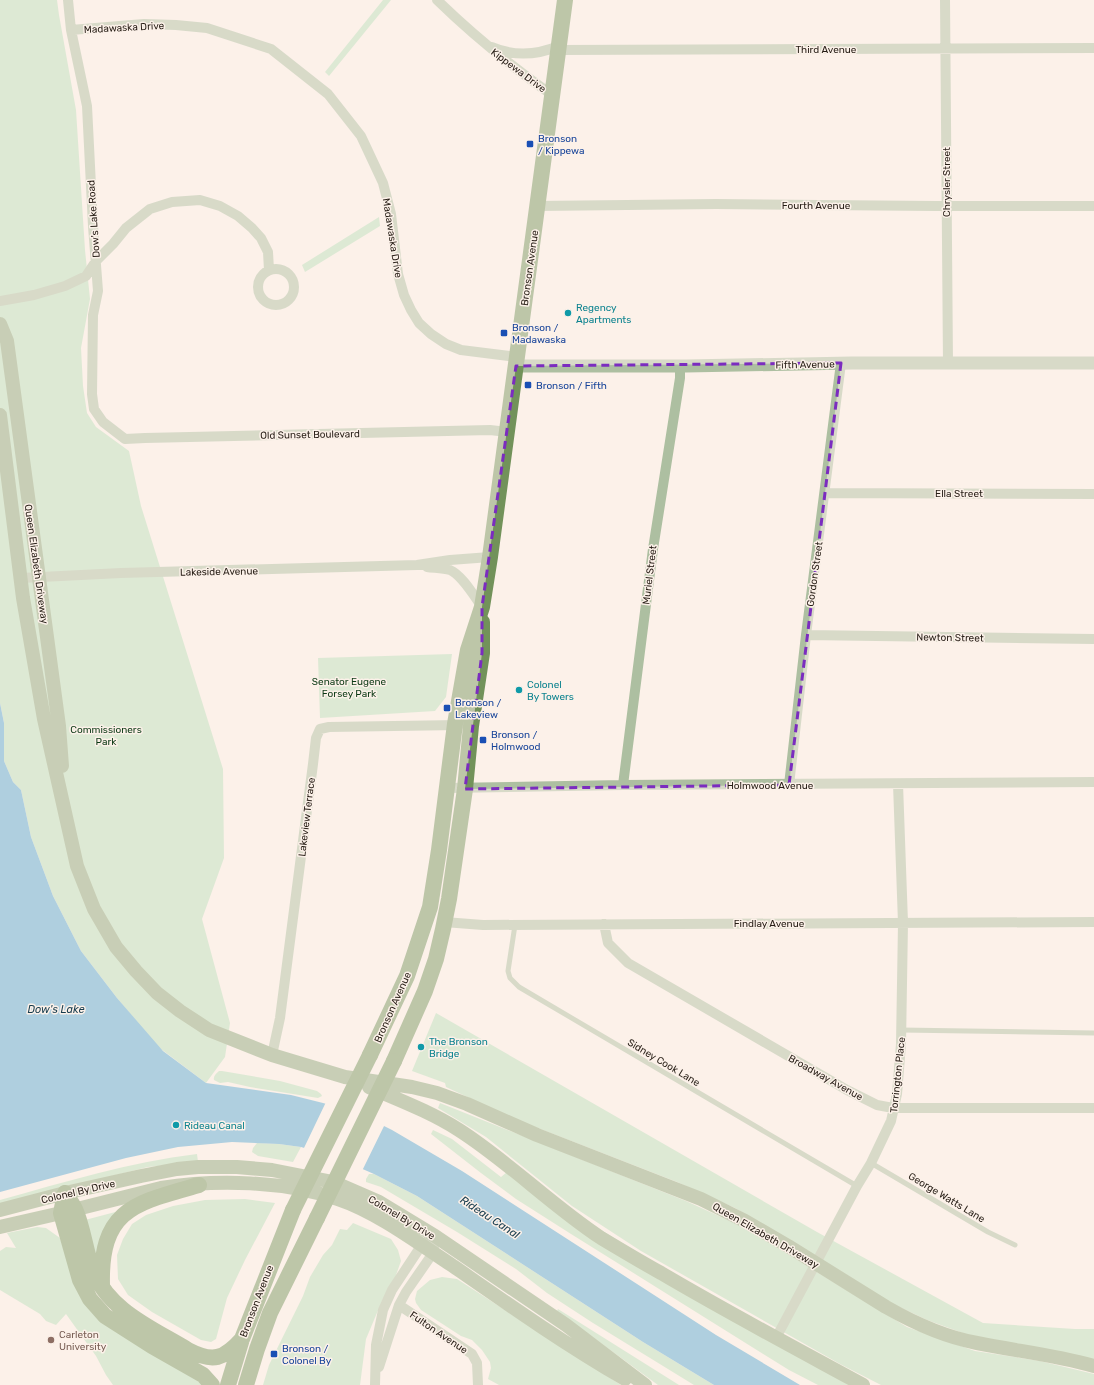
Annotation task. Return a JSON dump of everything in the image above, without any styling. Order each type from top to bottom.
[{"type":"main road","name":"Bronson Avenue","points":[[246,1385],[270,1313],[394,1061],[425,991],[436,959],[444,922],[465,788],[471,726],[482,653],[482,607],[517,361],[565,0]]},
{"type":"main road","name":"Queen Elizabeth Driveway","points":[[0,324],[7,341],[39,577],[59,726],[65,806]]},
{"type":"main road","name":"Queen Elizabeth Driveway","points":[[0,415],[21,578],[44,719],[65,806],[77,866],[94,909],[116,947],[136,971],[156,993],[208,1030],[272,1055],[344,1077],[432,1114],[450,1124],[508,1165],[558,1207],[600,1237],[696,1294],[863,1385]]},
{"type":"main road","name":"Bronson Avenue","points":[[228,1385],[242,1339],[293,1210],[370,1056],[407,976],[430,908],[455,724],[468,650],[482,607]]},
{"type":"main road","name":"Queen Elizabeth Driveway","points":[[344,1077],[412,1087],[437,1093],[467,1104],[537,1135],[701,1199],[745,1221],[901,1316],[947,1335],[976,1343],[1094,1366]]},
{"type":"main road","name":"Colonel By Drive","points":[[0,1210],[65,1193],[177,1169],[198,1167],[230,1166],[272,1170],[333,1182],[364,1194],[394,1210],[435,1236],[566,1325],[645,1385]]},
{"type":"main road","name":"Colonel By Drive","points":[[0,1227],[178,1185],[230,1183],[264,1184],[309,1191],[353,1205],[380,1220],[427,1249],[594,1361],[635,1385]]},
{"type":"main road","points":[[102,1289],[104,1251],[110,1233],[120,1218],[140,1204],[199,1185]]},
{"type":"main road","points":[[65,1193],[80,1280],[84,1290],[97,1308],[105,1316],[128,1332],[203,1375],[212,1385]]},
{"type":"main road","points":[[68,1211],[102,1289],[109,1298],[125,1312],[197,1355],[214,1357],[226,1355],[242,1339]]},
{"type":"street","name":"Dow's Lake Road","points":[[68,0],[71,30],[87,106],[98,291],[93,315],[92,394],[94,409],[104,422],[115,432]]},
{"type":"street","name":"Kippewa Drive","points":[[437,0],[485,44],[526,77],[552,95]]},
{"type":"street","name":"Chrysler Street","points":[[945,0],[948,364]]},
{"type":"street","name":"Madawaska Drive","points":[[71,30],[144,24],[176,25],[207,28],[271,49],[328,94],[361,136],[383,183],[391,214],[398,274],[404,295],[419,323],[431,334],[446,344],[461,350],[517,361]]},
{"type":"street","name":"Kippewa Drive","points":[[485,44],[501,51],[525,54],[559,48]]},
{"type":"street","name":"Third Avenue","points":[[559,48],[1094,48]]},
{"type":"street","points":[[0,301],[34,295],[64,286],[86,276],[96,262],[126,228],[150,209],[172,202],[200,200],[220,206],[238,216],[261,238],[268,252],[269,270]]},
{"type":"street","name":"Fourth Avenue","points":[[537,206],[716,204],[1094,206]]},
{"type":"street","name":"Fifth Avenue","points":[[517,361],[680,365],[840,363],[1094,364]]},
{"type":"street","name":"Gordon Street","points":[[788,785],[840,363]]},
{"type":"street","name":"Muriel Street","points":[[623,785],[652,549],[679,383],[680,365]]},
{"type":"street","name":"Old Sunset Boulevard","points":[[115,432],[125,439],[490,430],[507,432]]},
{"type":"street","name":"Ella Street","points":[[824,493],[1094,494]]},
{"type":"street","name":"Lakeside Avenue","points":[[21,578],[121,573],[417,565],[490,556]]},
{"type":"street","name":"Lakeside Avenue","points":[[417,565],[449,570],[454,573],[467,586],[482,607]]},
{"type":"street","name":"Newton Street","points":[[806,635],[1094,639]]},
{"type":"street","name":"Lakeview Terrace","points":[[272,1055],[280,1018],[316,738],[320,729],[329,727],[455,724],[471,726]]},
{"type":"street","name":"Holmwood Avenue","points":[[446,788],[623,785],[1094,782]]},
{"type":"street","name":"Torrington Place","points":[[776,1338],[857,1186],[871,1163],[891,1121],[894,1108],[901,1044],[903,923],[898,784]]},
{"type":"street","name":"Findlay Avenue","points":[[444,922],[483,925],[515,925],[1094,922]]},
{"type":"street","name":"Broadway Avenue","points":[[604,924],[608,943],[628,963],[847,1090],[877,1105],[894,1108],[1094,1108]]},
{"type":"street","points":[[375,1381],[399,1305],[435,1236]]},
{"type":"street","points":[[375,1381],[376,1345],[383,1310],[392,1290],[427,1249]]},
{"type":"street","name":"Fulton Avenue","points":[[399,1305],[472,1354],[478,1363],[478,1385]]},
{"type":"lane","name":"Sidney Cook Lane","points":[[515,925],[508,971],[510,978],[516,984],[857,1186]]},
{"type":"lane","points":[[901,1030],[1094,1033]]},
{"type":"lane","name":"George Watts Lane","points":[[871,1163],[988,1232],[1015,1245]]},
{"type":"highlighted area","points":[[841,363],[789,785],[465,789],[482,653],[482,607],[516,366]]},
{"type":"green space","name":"Commissioners Park","points":[[0,0],[57,0],[76,110],[85,250],[90,299],[81,348],[83,386],[87,413],[96,427],[129,451],[141,506],[223,769],[224,858],[202,919],[230,1023],[225,1057],[206,1083],[157,1046],[117,998],[81,951],[53,896],[31,837],[21,790],[13,782],[4,761],[4,723],[0,703]]},
{"type":"green space","points":[[383,0],[391,0],[329,76],[325,72]]},
{"type":"green space","points":[[379,217],[380,226],[305,272],[302,265]]},
{"type":"green space","name":"Senator Eugene Forsey Park","points":[[452,654],[446,697],[435,711],[320,718],[318,658]]},
{"type":"green space","points":[[436,1013],[817,1232],[983,1323],[1094,1329],[1094,1360],[971,1336],[927,1320],[891,1303],[735,1208],[677,1182],[512,1118],[446,1087],[445,1083],[412,1071]]},
{"type":"green space","points":[[219,1071],[280,1081],[317,1091],[322,1096],[318,1098],[228,1082],[220,1083],[214,1080],[215,1075]]},
{"type":"green space","points":[[440,1103],[686,1201],[743,1227],[907,1327],[975,1351],[1040,1361],[1094,1374],[1094,1385],[881,1385],[840,1364],[641,1251],[572,1206],[486,1137],[438,1108]]},
{"type":"green space","points":[[433,1130],[452,1139],[501,1177],[507,1172],[853,1385],[818,1385],[789,1370],[516,1199],[431,1134]]},
{"type":"green space","points":[[257,1143],[301,1147],[293,1162],[258,1156],[252,1152]]},
{"type":"green space","points":[[197,1154],[198,1162],[148,1167],[0,1204],[0,1200],[98,1173],[147,1162]]},
{"type":"green space","points":[[369,1174],[374,1174],[417,1196],[643,1342],[714,1385],[694,1385],[593,1323],[547,1293],[516,1269],[457,1232],[381,1187],[366,1182]]},
{"type":"green space","points":[[245,1199],[275,1203],[227,1298],[216,1339],[211,1342],[201,1340],[152,1312],[128,1295],[118,1279],[117,1255],[123,1239],[132,1224],[146,1215],[173,1206],[205,1200]]},
{"type":"green space","points":[[119,1211],[97,1262],[85,1220]]},
{"type":"green space","points":[[353,1223],[391,1239],[398,1250],[401,1261],[395,1278],[382,1301],[366,1339],[360,1385],[263,1385],[269,1365],[303,1296],[310,1277],[323,1255],[332,1245],[340,1229],[347,1230]]},
{"type":"green space","points":[[37,1227],[46,1228],[60,1238],[75,1285],[202,1381],[202,1385],[113,1385],[96,1356],[66,1314],[56,1325],[46,1321],[40,1314],[0,1290],[0,1251],[6,1247],[16,1248],[7,1233]]},
{"type":"green space","points":[[442,1277],[457,1279],[621,1385],[499,1385],[488,1379],[491,1368],[490,1362],[482,1350],[472,1340],[461,1336],[421,1310],[416,1303],[415,1299],[417,1291],[430,1280]]},
{"type":"green space","points":[[558,1309],[679,1385],[658,1385],[557,1311]]},
{"type":"water","name":"Dow's Lake","points":[[0,703],[4,723],[4,761],[13,782],[21,790],[31,837],[53,896],[81,951],[117,998],[163,1051],[206,1083],[291,1095],[323,1103],[358,1113],[392,1130],[462,1171],[716,1335],[800,1385],[714,1385],[643,1342],[417,1196],[374,1174],[335,1157],[301,1147],[279,1144],[232,1142],[178,1147],[126,1158],[0,1192]]},
{"type":"pier","points":[[326,1102],[358,1111],[385,1124],[362,1171],[334,1159],[303,1150]]},
{"type":"place","name":"Bronson / Kippewa","points":[[530,144]]},
{"type":"place","name":"Regency Apartments","points":[[568,313]]},
{"type":"place","name":"Bronson / Madawaska","points":[[504,333]]},
{"type":"place","name":"Bronson / Fifth","points":[[528,385]]},
{"type":"place","name":"Colonel By Towers","points":[[519,690]]},
{"type":"place","name":"Bronson / Lakeview","points":[[447,708]]},
{"type":"place","name":"Bronson / Holmwood","points":[[483,740]]},
{"type":"place","name":"The Bronson Bridge","points":[[421,1047]]},
{"type":"place","name":"Rideau Canal","points":[[176,1125]]},
{"type":"place","name":"Carleton University","points":[[51,1340]]},
{"type":"place","name":"Bronson / Colonel By","points":[[274,1354]]}]
